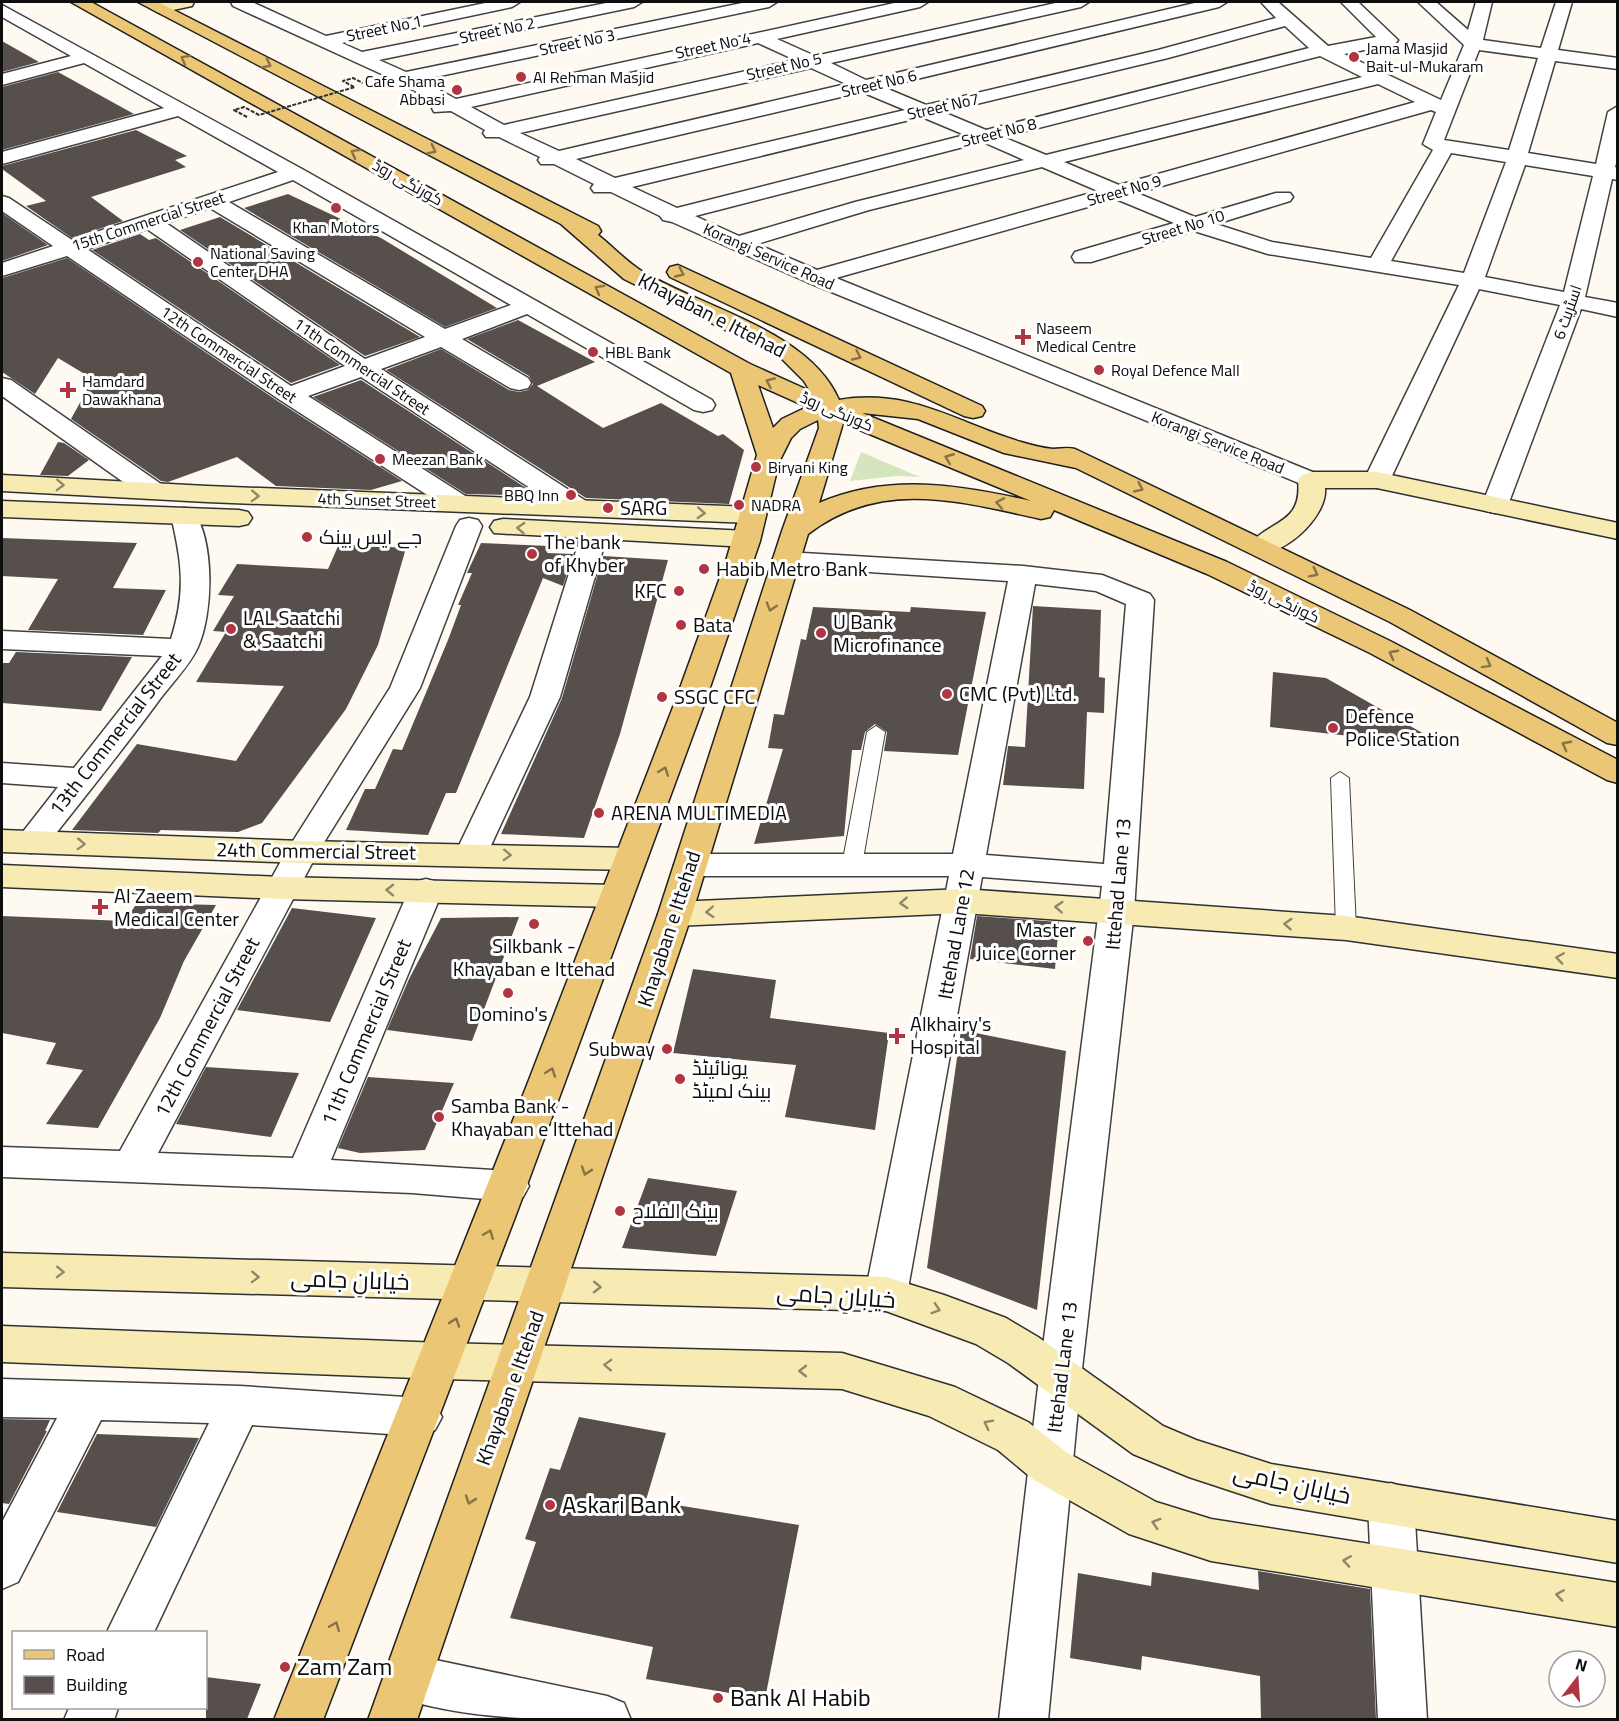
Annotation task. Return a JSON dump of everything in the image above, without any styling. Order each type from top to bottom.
[{"type":"main road","name":"کورنگی روڈ","points":[[79,2],[742,369],[830,409],[1217,568],[1380,647],[1617,773]]},
{"type":"main road","name":"کورنگی روڈ","points":[[152,5],[570,222],[1263,547],[1400,616],[1617,736]]},
{"type":"main road","name":"Khayaban e Ittehad","points":[[400,1699],[675,914],[791,546],[829,441],[830,409],[814,377],[789,353],[632,274],[570,222]]},
{"type":"main road","points":[[742,369],[747,393],[774,446]]},
{"type":"main road","points":[[298,1719],[420,1417],[469,1283],[509,1186],[631,859],[750,527],[774,446],[791,424],[811,413],[830,409],[882,407],[936,416],[1005,445],[1086,464]]},
{"type":"main road","points":[[774,446],[791,430],[808,429],[822,433],[829,441]]},
{"type":"main road","points":[[791,546],[813,514],[839,501],[885,493],[939,493],[1041,510],[1217,568]]},
{"type":"street","points":[[152,5],[186,2]]},
{"type":"street","name":"Street No 1","points":[[326,40],[512,2]]},
{"type":"street","name":"Street No 2","points":[[360,58],[634,2]]},
{"type":"street","points":[[689,2],[715,12]]},
{"type":"street","name":"Street No 3","points":[[394,80],[769,2]]},
{"type":"street","name":"Street No 4","points":[[444,106],[921,2]]},
{"type":"street","points":[[1022,2],[1162,54],[1279,104]]},
{"type":"street","name":"Street No 5","points":[[495,133],[809,60],[1081,2]]},
{"type":"street","name":"Street No 6","points":[[547,160],[1220,2]]},
{"type":"street","points":[[1269,2],[1324,51],[1440,107]]},
{"type":"street","name":"Street No 8","points":[[677,216],[1324,51],[1389,40],[1349,2]]},
{"type":"street","points":[[1426,2],[1473,44],[1617,64]]},
{"type":"street","points":[[1484,2],[1473,44],[1440,107],[1433,144],[1611,174]]},
{"type":"street","points":[[1377,480],[1472,281],[1518,158],[1564,2]]},
{"type":"street","points":[[276,13],[253,15],[259,21],[394,80]]},
{"type":"street","name":"Korangi Service Road","points":[[276,13],[360,58],[394,80],[547,160],[604,187],[740,242],[815,277],[1311,480],[1377,480],[1617,531]]},
{"type":"street","points":[[5,15],[87,57],[178,110],[295,173],[703,405]]},
{"type":"street","name":"Street No7","points":[[604,187],[1162,54],[1288,20]]},
{"type":"street","points":[[757,36],[865,86],[1192,224],[1268,248],[1472,281],[1617,310]]},
{"type":"street","points":[[2,80],[87,57]]},
{"type":"street","name":"Street No 8","points":[[740,242],[862,206],[1041,160],[1379,78]]},
{"type":"street","name":"Street No 9","points":[[815,277],[1116,192],[1440,107]]},
{"type":"street","points":[[2,158],[178,110]]},
{"type":"street","name":"اسٹریٹ 6","points":[[1495,505],[1573,301],[1611,174],[1617,112]]},
{"type":"street","points":[[1377,266],[1445,146]]},
{"type":"street","name":"15th Commercial Street","points":[[2,270],[295,173]]},
{"type":"street","name":"Street No 10","points":[[1083,257],[1283,197]]},
{"type":"street","points":[[211,200],[519,383]]},
{"type":"street","name":"12th Commercial Street","points":[[2,202],[289,395],[447,514]]},
{"type":"street","name":"11th Commercial Street","points":[[149,221],[362,367],[577,507]]},
{"type":"street","points":[[289,395],[529,306]]},
{"type":"street","points":[[2,385],[142,489],[139,501],[118,514]]},
{"type":"street","points":[[1263,547],[1305,515],[1315,493],[1311,480]]},
{"type":"street","name":"4th Sunset Street","points":[[2,483],[142,489],[197,509]]},
{"type":"street","name":"4th Sunset Street","points":[[2,509],[118,514],[197,509],[447,514],[577,507],[750,527]]},
{"type":"street","name":"13th Commercial Street","points":[[16,841],[81,778],[133,715],[183,648],[192,619],[197,584],[194,555],[197,509]]},
{"type":"street","points":[[302,852],[405,688],[447,514]]},
{"type":"street","name":"4th Sunset Street","points":[[447,514],[595,532],[750,527]]},
{"type":"street","points":[[471,854],[545,697],[595,532]]},
{"type":"street","name":"Ittehad Lane 13","points":[[791,546],[1102,584],[1140,600],[1119,894],[1060,1378],[1023,1719]]},
{"type":"street","name":"Ittehad Lane 12","points":[[886,1294],[1023,574]]},
{"type":"street","points":[[2,640],[183,648]]},
{"type":"street","points":[[2,773],[81,778]]},
{"type":"street","name":"24th Commercial Street","points":[[16,841],[302,852],[631,859]]},
{"type":"street","name":"12th Commercial Street","points":[[132,1166],[302,852]]},
{"type":"street","points":[[691,865],[852,865],[966,883],[1119,894],[1617,966]]},
{"type":"street","name":"24th Commercial Street","points":[[3,879],[616,896]]},
{"type":"street","points":[[675,914],[966,883]]},
{"type":"street","name":"11th Commercial Street","points":[[306,1174],[426,890]]},
{"type":"street","points":[[2,1162],[306,1174],[509,1186]]},
{"type":"street","name":"خیابانِ جامی","points":[[2,1270],[886,1294],[944,1312],[991,1331],[1023,1350],[1148,1440],[1189,1457],[1271,1484],[1617,1542]]},
{"type":"street","points":[[2,1344],[780,1372],[842,1371],[940,1400],[1013,1436],[1050,1466],[1145,1519],[1212,1540],[1617,1605]]},
{"type":"street","points":[[2,1398],[240,1405],[420,1417]]},
{"type":"street","points":[[6,1548],[90,1401]]},
{"type":"street","points":[[130,1631],[240,1405]]},
{"type":"street","points":[[1391,1504],[1403,1719]]},
{"type":"street","points":[[400,1699],[607,1719]]},
{"type":"lane","points":[[852,865],[876,732]]},
{"type":"lane","points":[[1340,778],[1346,928]]},
{"type":"path","points":[[247,117],[234,110],[244,107],[259,115],[355,87],[343,81],[353,78],[363,83]]},
{"type":"green space","points":[[861,452],[920,477],[897,476],[850,481]]},
{"type":"building","points":[[2,41],[39,62],[2,72]]},
{"type":"building","points":[[58,72],[134,114],[2,150],[2,87]]},
{"type":"building","points":[[136,130],[187,156],[175,160],[186,167],[91,197],[123,221],[72,238],[26,206],[46,201],[2,169],[2,166]]},
{"type":"building","points":[[288,194],[381,238],[497,308],[445,327],[244,208]]},
{"type":"building","points":[[2,213],[48,245],[2,261]]},
{"type":"building","points":[[220,217],[420,337],[365,356],[180,230]]},
{"type":"building","points":[[140,234],[149,240],[156,238],[340,365],[291,383],[92,250]]},
{"type":"building","points":[[67,258],[279,402],[402,481],[371,490],[276,486],[237,457],[168,482],[161,481],[71,419],[93,379],[58,358],[35,394],[2,372],[2,278]]},
{"type":"building","points":[[518,320],[595,362],[537,386],[603,428],[661,403],[718,436],[723,434],[744,450],[729,504],[586,498],[386,370],[441,349],[509,390],[519,392],[528,390],[533,384],[529,376],[467,339]]},
{"type":"building","points":[[361,380],[526,488],[510,495],[466,494],[313,397]]},
{"type":"building","points":[[58,442],[64,443],[89,460],[68,476],[40,475]]},
{"type":"building","points":[[2,538],[137,543],[113,588],[166,590],[143,635],[28,630],[58,579],[2,576]]},
{"type":"building","points":[[481,543],[549,546],[547,553],[573,554],[563,586],[543,578],[456,793],[446,793],[428,835],[346,830],[365,789],[375,789],[393,749],[402,750],[448,640],[461,605],[458,605],[472,573],[467,573]]},
{"type":"building","points":[[339,544],[406,548],[378,645],[346,709],[262,823],[238,832],[161,830],[158,833],[72,830],[137,744],[236,761],[284,686],[196,682],[226,632],[213,631],[234,596],[218,595],[237,564],[328,569]]},
{"type":"building","points":[[603,556],[668,560],[620,734],[584,838],[501,834],[562,698]]},
{"type":"building","points":[[1033,606],[1101,610],[1099,677],[1105,678],[1104,713],[1087,712],[1084,789],[1003,785],[1008,746],[1025,747]]},
{"type":"building","points":[[813,607],[910,612],[911,607],[986,612],[958,755],[884,751],[887,732],[875,724],[865,732],[861,750],[852,750],[844,836],[754,844],[783,749],[768,748],[774,714],[784,715],[801,639],[806,640]]},
{"type":"building","points":[[16,652],[132,657],[101,711],[2,703],[2,663],[9,663]]},
{"type":"building","points":[[1273,672],[1326,678],[1447,747],[1270,727]]},
{"type":"building","points":[[137,903],[216,905],[184,961],[160,1018],[98,1128],[46,1124],[83,1070],[46,1064],[56,1043],[2,1033],[2,916],[125,921]]},
{"type":"building","points":[[292,908],[376,918],[330,1022],[237,1010]]},
{"type":"building","points":[[977,916],[1059,922],[1055,969],[970,959]]},
{"type":"building","points":[[519,917],[472,1041],[387,1030],[409,979],[441,918]]},
{"type":"building","points":[[693,969],[776,980],[770,1018],[889,1033],[875,1130],[785,1117],[796,1065],[673,1053]]},
{"type":"building","points":[[961,1030],[1066,1051],[1037,1310],[927,1268]]},
{"type":"building","points":[[206,1067],[299,1073],[271,1137],[176,1124]]},
{"type":"building","points":[[368,1077],[454,1083],[425,1150],[360,1153],[338,1148]]},
{"type":"building","points":[[648,1178],[737,1191],[716,1256],[622,1248]]},
{"type":"building","points":[[579,1417],[666,1433],[646,1500],[799,1525],[765,1699],[646,1679],[653,1647],[510,1618],[536,1542],[525,1539],[550,1468],[560,1470]]},
{"type":"building","points":[[2,1419],[50,1420],[45,1431],[47,1431],[9,1504],[2,1503]]},
{"type":"building","points":[[97,1434],[199,1438],[156,1527],[57,1512]]},
{"type":"building","points":[[1258,1571],[1370,1589],[1376,1719],[1261,1719],[1260,1676],[1142,1656],[1141,1670],[1070,1658],[1078,1573],[1151,1586],[1152,1572],[1259,1590]]},
{"type":"building","points":[[207,1677],[261,1684],[247,1719],[206,1719]]},
{"type":"place","name":"Jama Masjid Bait-ul-Mukaram","points":[[1354,57]]},
{"type":"place","name":"Al Rehman Masjid","points":[[521,77]]},
{"type":"place","name":"Cafe Shama Abbasi","points":[[457,90]]},
{"type":"place","name":"Khan Motors","points":[[336,208]]},
{"type":"place","name":"National Saving Center DHA","points":[[198,262]]},
{"type":"place","name":"Naseem Medical Centre","points":[[1023,337]]},
{"type":"place","name":"HBL Bank","points":[[593,352]]},
{"type":"place","name":"Royal Defence Mall","points":[[1099,370]]},
{"type":"place","name":"Hamdard Dawakhana","points":[[68,390]]},
{"type":"place","name":"Meezan Bank","points":[[380,459]]},
{"type":"place","name":"Biryani King","points":[[756,467]]},
{"type":"place","name":"BBQ Inn","points":[[571,495]]},
{"type":"place","name":"NADRA","points":[[739,505]]},
{"type":"place","name":"SARG","points":[[608,508]]},
{"type":"place","name":"جے ایس بینک","points":[[307,537]]},
{"type":"place","name":"The bank of Khyber","points":[[532,554]]},
{"type":"place","name":"Habib Metro Bank","points":[[704,569]]},
{"type":"place","name":"KFC","points":[[679,591]]},
{"type":"place","name":"Bata","points":[[681,625]]},
{"type":"place","name":"LAL Saatchi & Saatchi","points":[[231,629]]},
{"type":"place","name":"U Bank Microfinance","points":[[821,633]]},
{"type":"place","name":"CMC (Pvt) Ltd.","points":[[947,694]]},
{"type":"place","name":"SSGC CFC","points":[[662,697]]},
{"type":"place","name":"Defence Police Station","points":[[1333,728]]},
{"type":"place","name":"ARENA MULTIMEDIA","points":[[599,813]]},
{"type":"place","name":"Al Zaeem Medical Center","points":[[100,907]]},
{"type":"place","name":"Silkbank - Khayaban e Ittehad","points":[[534,924]]},
{"type":"place","name":"Master Juice Corner","points":[[1088,941]]},
{"type":"place","name":"Domino's","points":[[508,993]]},
{"type":"place","name":"Alkhairy's Hospital","points":[[897,1036]]},
{"type":"place","name":"Subway","points":[[667,1049]]},
{"type":"place","name":"یونائیٹڈ بینک لمیٹڈ","points":[[680,1079]]},
{"type":"place","name":"Samba Bank - Khayaban e Ittehad","points":[[439,1117]]},
{"type":"place","name":"بینک الفلاح","points":[[620,1211]]},
{"type":"place","name":"Askari Bank","points":[[550,1505]]},
{"type":"place","name":"Zam Zam","points":[[285,1667]]},
{"type":"place","name":"Bank Al Habib","points":[[718,1698]]}]
